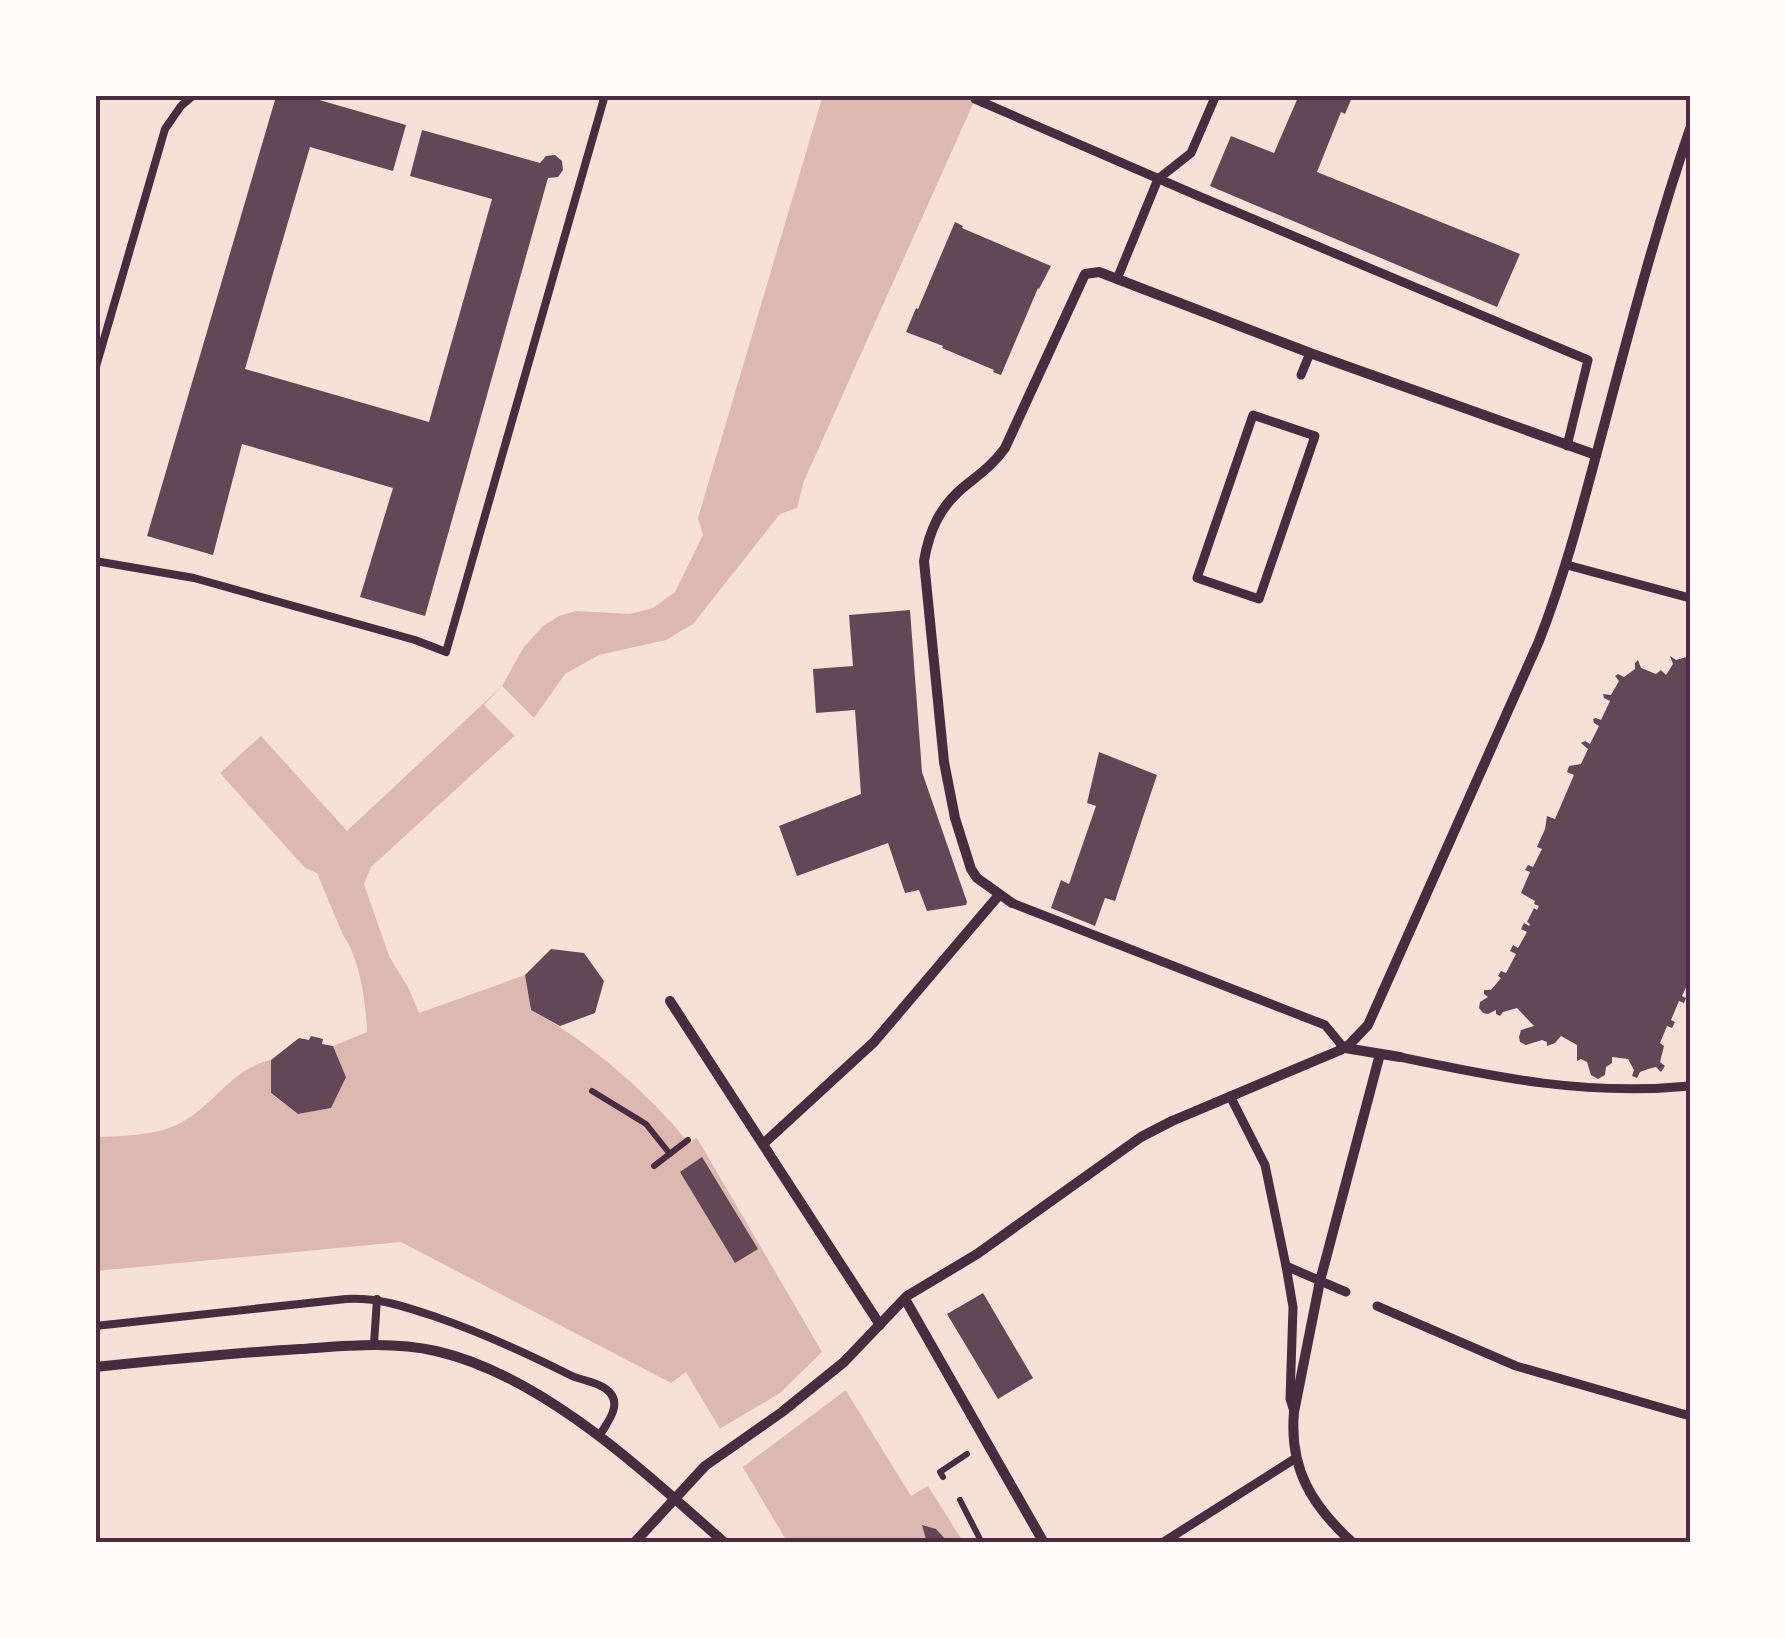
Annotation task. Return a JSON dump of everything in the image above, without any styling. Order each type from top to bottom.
[{"type":"street","points":[[1117,279],[1158,179],[1192,153],[1216,95]]},
{"type":"street","points":[[982,99],[1158,179],[1588,360],[1567,446]]},
{"type":"street","points":[[634,1543],[705,1466],[844,1362],[904,1299],[977,1254],[1142,1137],[1344,1048],[1364,1031],[1539,640],[1567,565],[1645,273],[1690,129]]},
{"type":"street","points":[[1596,455],[1117,279],[1092,272],[1085,274],[1005,448],[943,509],[929,534],[924,561],[944,762],[955,818],[971,869],[1012,904],[1325,1025],[1344,1048],[1564,1087],[1648,1090],[1690,1086]]},
{"type":"street","points":[[1301,375],[1310,353]]},
{"type":"street","points":[[1254,415],[1284,422],[1314,436],[1259,599],[1198,578],[1254,415]]},
{"type":"street","points":[[1567,565],[1690,598]]},
{"type":"street","points":[[763,1144],[874,1042],[999,894]]},
{"type":"street","points":[[670,1001],[880,1325]]},
{"type":"street","points":[[1353,1543],[1320,1511],[1309,1492],[1296,1458],[1292,1432],[1320,1281],[1380,1054]]},
{"type":"street","points":[[1230,1096],[1264,1165],[1286,1266],[1293,1307],[1290,1398],[1294,1412]]},
{"type":"street","points":[[1286,1266],[1346,1292]]},
{"type":"street","points":[[904,1299],[1044,1543]]},
{"type":"street","points":[[1378,1306],[1516,1366],[1690,1416]]},
{"type":"street","points":[[95,1368],[214,1354],[374,1344],[438,1352],[523,1387],[600,1436],[725,1543]]},
{"type":"street","points":[[1162,1543],[1296,1458]]},
{"type":"lane","points":[[95,370],[165,129],[194,95]]},
{"type":"lane","points":[[95,562],[194,578],[416,640],[446,652],[604,95]]},
{"type":"lane","points":[[95,1326],[377,1299],[490,1336],[604,1388],[615,1403],[600,1436]]},
{"type":"lane","points":[[374,1344],[377,1299]]},
{"type":"path","points":[[592,1091],[646,1124],[670,1154]]},
{"type":"path","points":[[654,1166],[688,1140]]},
{"type":"path","points":[[943,1477],[940,1472],[986,1442]]},
{"type":"path","points":[[960,1500],[982,1543]]},
{"type":"shaded area","points":[[823,95],[977,95],[804,481],[797,508],[780,514],[693,624],[666,640],[599,655],[565,674],[534,718],[371,867],[364,884],[389,956],[419,1013],[525,975],[531,1010],[616,1069],[689,1143],[697,1138],[911,1496],[928,1486],[964,1543],[788,1543],[686,1372],[671,1383],[401,1242],[95,1271],[95,1137],[145,1134],[174,1126],[200,1110],[232,1080],[271,1060],[271,1094],[298,1114],[330,1108],[346,1077],[333,1046],[367,1032],[354,956],[317,873],[305,868],[220,773],[261,736],[347,831],[502,686],[524,647],[543,626],[576,611],[630,614],[653,608],[675,592],[703,535],[698,518]]},
{"type":"pier","points":[[502,686],[534,718],[516,737],[484,705]]},
{"type":"pier","points":[[826,1348],[850,1387],[739,1470],[716,1431],[780,1393]]},
{"type":"building","points":[[268,95],[302,95],[406,125],[393,171],[310,147],[245,369],[429,422],[492,199],[410,176],[422,130],[540,163],[546,156],[555,155],[562,161],[563,170],[558,177],[548,178],[425,616],[360,597],[393,488],[242,444],[213,555],[147,536],[275,100]]},
{"type":"building","points":[[1299,95],[1353,95],[1345,114],[1341,112],[1317,172],[1520,254],[1497,307],[1210,186],[1231,136],[1274,153]]},
{"type":"building","points":[[955,222],[1051,266],[1001,375],[906,332]]},
{"type":"building","points":[[910,610],[922,772],[967,902],[927,911],[919,890],[905,893],[888,843],[797,876],[779,826],[861,794],[855,710],[816,713],[813,669],[853,666],[849,615]]},
{"type":"building","points":[[1670,656],[1676,660],[1690,656],[1690,979],[1682,996],[1686,998],[1684,1003],[1679,1001],[1671,1020],[1675,1022],[1672,1028],[1667,1026],[1660,1043],[1664,1046],[1660,1062],[1665,1066],[1661,1072],[1656,1067],[1640,1072],[1637,1078],[1632,1076],[1634,1070],[1628,1059],[1612,1057],[1605,1075],[1598,1079],[1591,1075],[1587,1062],[1577,1061],[1577,1045],[1561,1036],[1547,1046],[1542,1040],[1526,1045],[1520,1042],[1521,1030],[1534,1026],[1517,1008],[1500,1016],[1496,1010],[1483,1013],[1480,1002],[1488,997],[1484,990],[1491,990],[1501,978],[1501,971],[1506,973],[1516,954],[1510,951],[1513,945],[1518,948],[1527,932],[1521,929],[1524,923],[1529,926],[1534,908],[1539,906],[1521,893],[1530,872],[1525,870],[1528,865],[1533,867],[1542,849],[1537,847],[1547,816],[1555,819],[1574,775],[1567,772],[1569,766],[1581,764],[1588,749],[1581,743],[1590,744],[1599,726],[1593,719],[1601,720],[1610,701],[1603,694],[1611,695],[1619,681],[1615,676],[1624,677],[1635,669],[1638,660],[1641,668],[1656,674],[1661,670],[1666,675],[1673,664]]},
{"type":"building","points":[[1099,752],[1157,775],[1115,901],[1105,898],[1095,926],[1051,908],[1061,880],[1069,884],[1096,806],[1087,803]]},
{"type":"building","points":[[551,949],[584,953],[604,981],[595,1013],[560,1026],[531,1010],[525,975]]},
{"type":"building","points":[[311,1036],[333,1046],[346,1077],[331,1108],[298,1114],[271,1093],[271,1060],[299,1038],[309,1040]]},
{"type":"building","points":[[702,1157],[758,1249],[735,1263],[680,1172]]},
{"type":"building","points":[[983,1293],[1033,1378],[998,1399],[947,1314]]},
{"type":"building","points":[[922,1525],[936,1529],[949,1543],[927,1543]]}]
